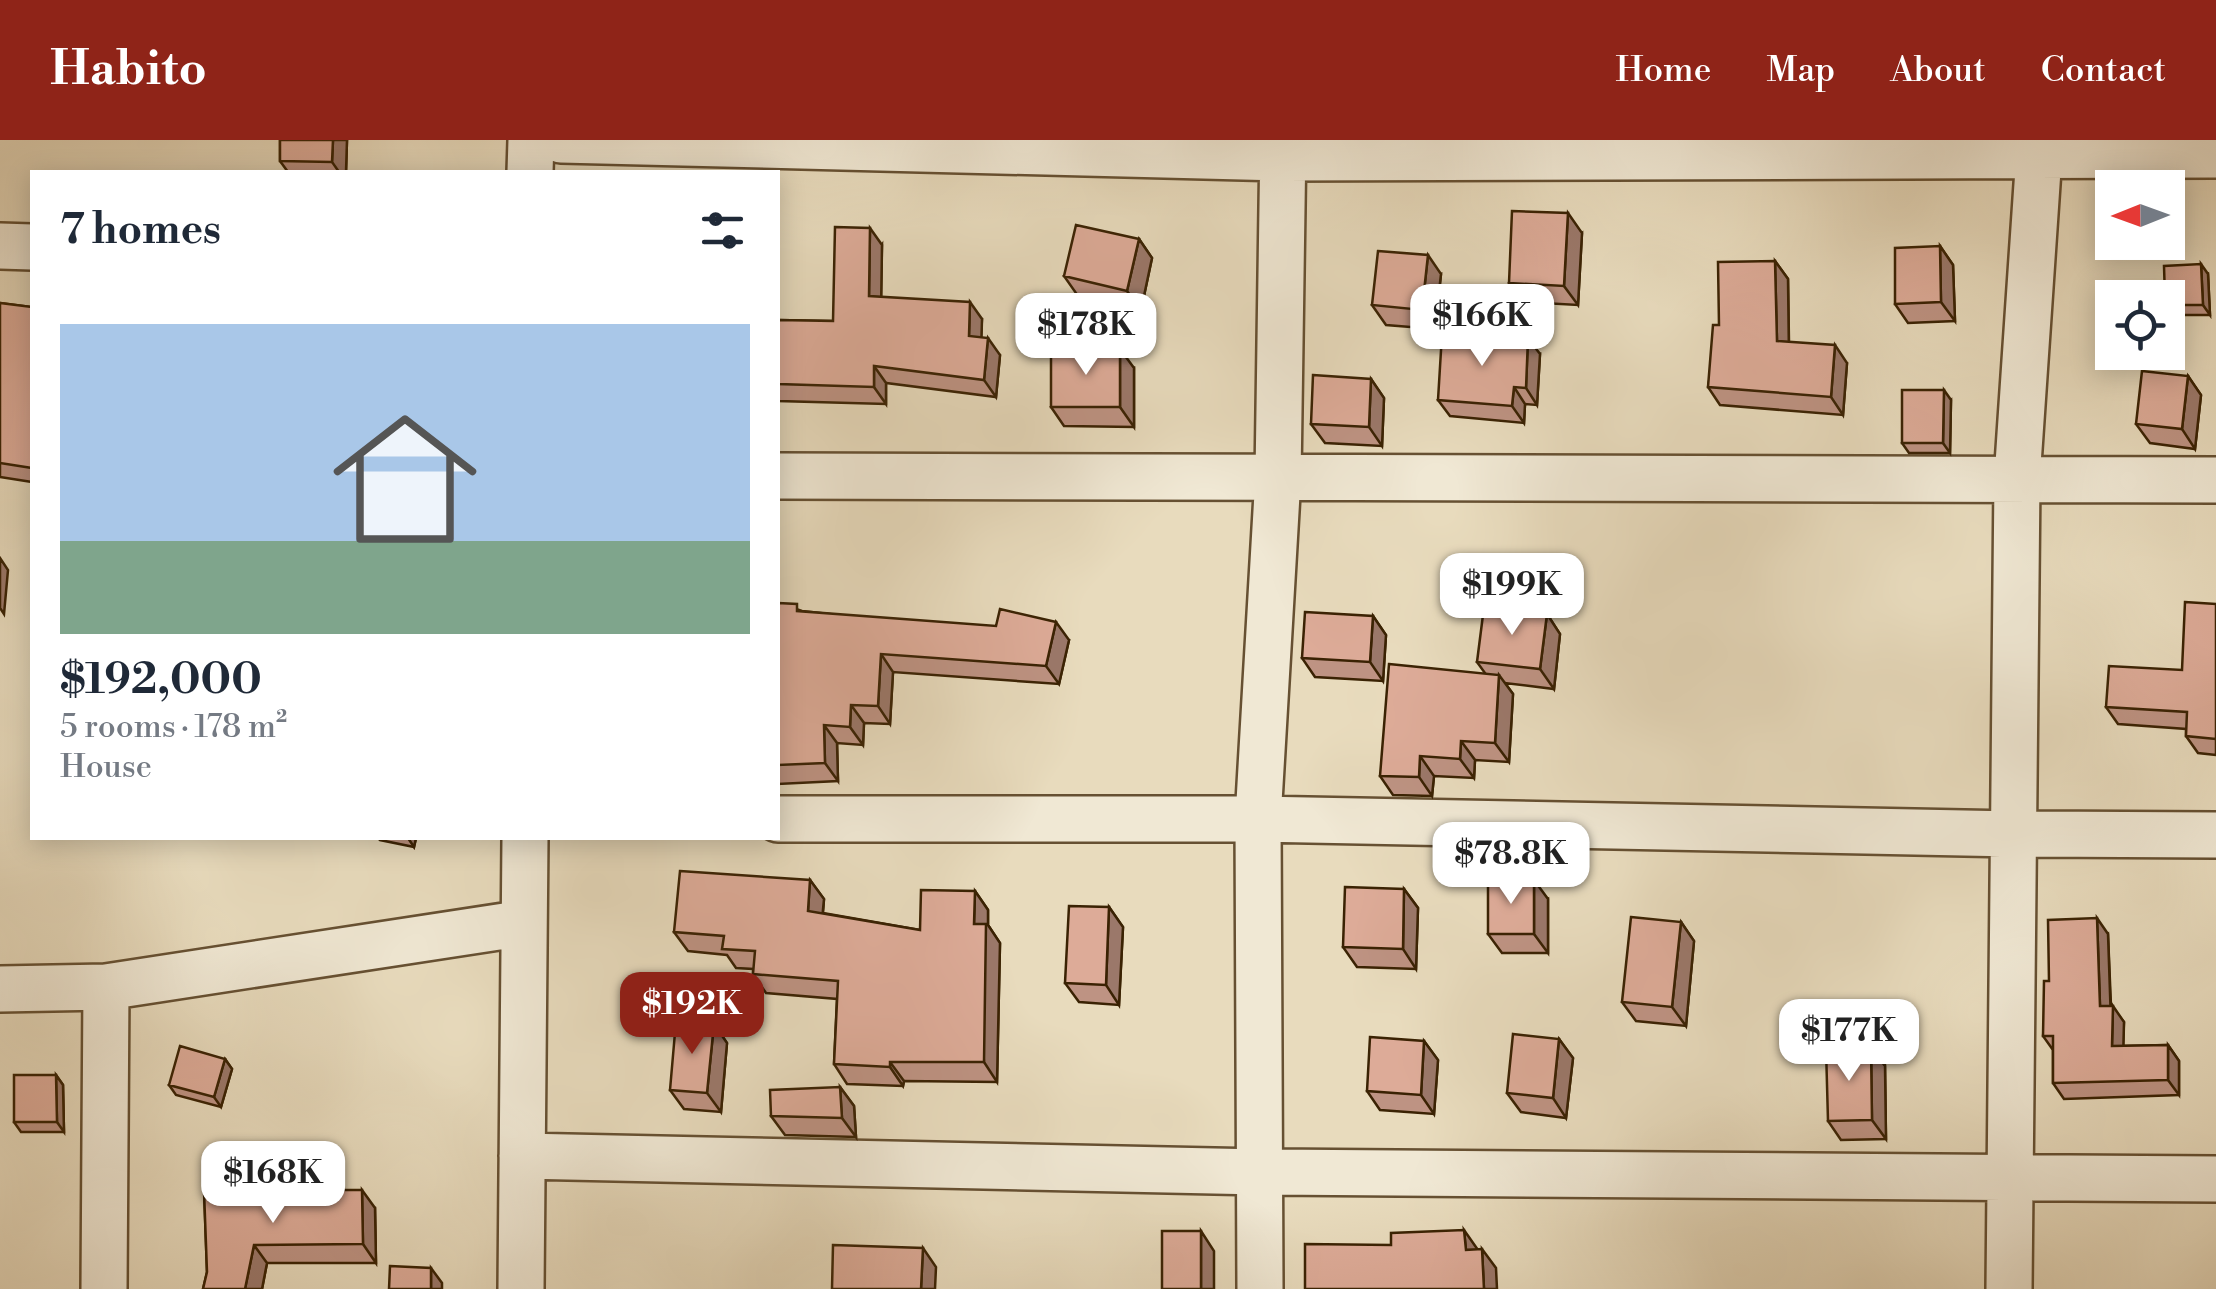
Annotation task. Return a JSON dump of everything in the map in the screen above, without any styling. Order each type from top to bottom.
[{"type":"street","points":[[530,170],[532,140]]},
{"type":"street","points":[[562,140],[1283,149],[2040,148],[2216,155]]},
{"type":"street","points":[[2008,1289],[2017,479],[2040,148]]},
{"type":"street","points":[[1260,1289],[1258,819],[1278,477],[1283,149]]},
{"type":"street","points":[[0,246],[30,247]]},
{"type":"street","points":[[780,476],[2216,480]]},
{"type":"street","points":[[780,819],[1258,819],[2216,835]]},
{"type":"street","points":[[521,1289],[525,840]]},
{"type":"street","points":[[0,989],[106,987],[524,923]]},
{"type":"street","points":[[104,1289],[106,987]]},
{"type":"street","points":[[522,1156],[1261,1172],[2216,1179]]},
{"type":"building","points":[[280,140],[333,140],[332,162],[280,161]]},
{"type":"building","points":[[1512,211],[1568,213],[1564,286],[1509,283]]},
{"type":"building","points":[[1076,225],[1139,239],[1127,291],[1064,276]]},
{"type":"building","points":[[835,227],[870,228],[869,296],[970,302],[969,336],[988,338],[984,380],[874,366],[874,387],[780,384],[780,320],[833,321]]},
{"type":"building","points":[[1940,246],[1941,302],[1895,304],[1895,248]]},
{"type":"building","points":[[1378,251],[1428,255],[1422,310],[1372,305]]},
{"type":"building","points":[[1775,261],[1777,341],[1835,345],[1831,397],[1708,387],[1713,325],[1719,325],[1718,262]]},
{"type":"building","points":[[2201,264],[2203,305],[2185,305],[2185,280],[2164,280],[2164,266]]},
{"type":"building","points":[[0,303],[30,307],[30,468],[0,463]]},
{"type":"building","points":[[1442,334],[1528,338],[1526,388],[1514,387],[1512,406],[1438,400]]},
{"type":"building","points":[[1051,349],[1120,349],[1120,407],[1051,407]]},
{"type":"building","points":[[2142,371],[2188,376],[2182,429],[2136,424]]},
{"type":"building","points":[[1313,375],[1371,379],[1369,427],[1311,424]]},
{"type":"building","points":[[1902,390],[1944,390],[1943,443],[1902,443]]},
{"type":"building","points":[[2185,602],[2216,604],[2216,739],[2186,736],[2187,712],[2106,707],[2109,666],[2182,670]]},
{"type":"building","points":[[780,603],[797,604],[797,611],[996,626],[1000,609],[1056,622],[1046,666],[881,654],[878,706],[851,705],[850,727],[824,725],[825,763],[780,765]]},
{"type":"building","points":[[1484,607],[1547,614],[1540,669],[1477,662]]},
{"type":"building","points":[[1305,612],[1373,616],[1370,662],[1302,658]]},
{"type":"building","points":[[1389,664],[1499,675],[1495,743],[1461,741],[1460,759],[1420,756],[1419,777],[1380,776]]},
{"type":"building","points":[[680,871],[810,880],[808,911],[920,930],[921,890],[975,891],[974,924],[986,924],[984,1062],[890,1062],[890,1067],[834,1064],[838,981],[753,974],[755,951],[722,949],[724,936],[674,932]]},
{"type":"building","points":[[1488,880],[1534,880],[1534,934],[1488,934]]},
{"type":"building","points":[[1345,887],[1404,889],[1403,949],[1343,947]]},
{"type":"building","points":[[1069,906],[1109,907],[1106,985],[1065,983]]},
{"type":"building","points":[[1631,917],[1681,922],[1672,1007],[1622,1002]]},
{"type":"building","points":[[2097,918],[2100,1006],[2113,1006],[2112,1046],[2168,1045],[2168,1080],[2053,1083],[2053,1036],[2043,1036],[2044,981],[2049,981],[2048,920]]},
{"type":"building","points":[[676,1021],[714,1024],[707,1093],[670,1090]]},
{"type":"building","points":[[1513,1034],[1559,1039],[1553,1098],[1507,1093]]},
{"type":"building","points":[[1370,1037],[1424,1041],[1421,1095],[1367,1091]]},
{"type":"building","points":[[180,1046],[225,1059],[214,1097],[169,1085]]},
{"type":"building","points":[[1871,1047],[1872,1120],[1828,1121],[1826,1048]]},
{"type":"building","points":[[14,1075],[56,1075],[57,1122],[14,1122]]},
{"type":"building","points":[[840,1087],[842,1118],[771,1116],[770,1090]]},
{"type":"building","points":[[204,1190],[362,1190],[363,1244],[254,1245],[245,1289],[203,1289],[207,1272]]},
{"type":"building","points":[[1464,1230],[1466,1250],[1482,1249],[1484,1289],[1305,1289],[1305,1244],[1391,1245],[1391,1233]]},
{"type":"building","points":[[1162,1231],[1201,1231],[1201,1289],[1162,1289]]},
{"type":"building","points":[[833,1245],[923,1248],[921,1289],[832,1289]]},
{"type":"building","points":[[390,1266],[431,1268],[431,1289],[389,1289]]}]
